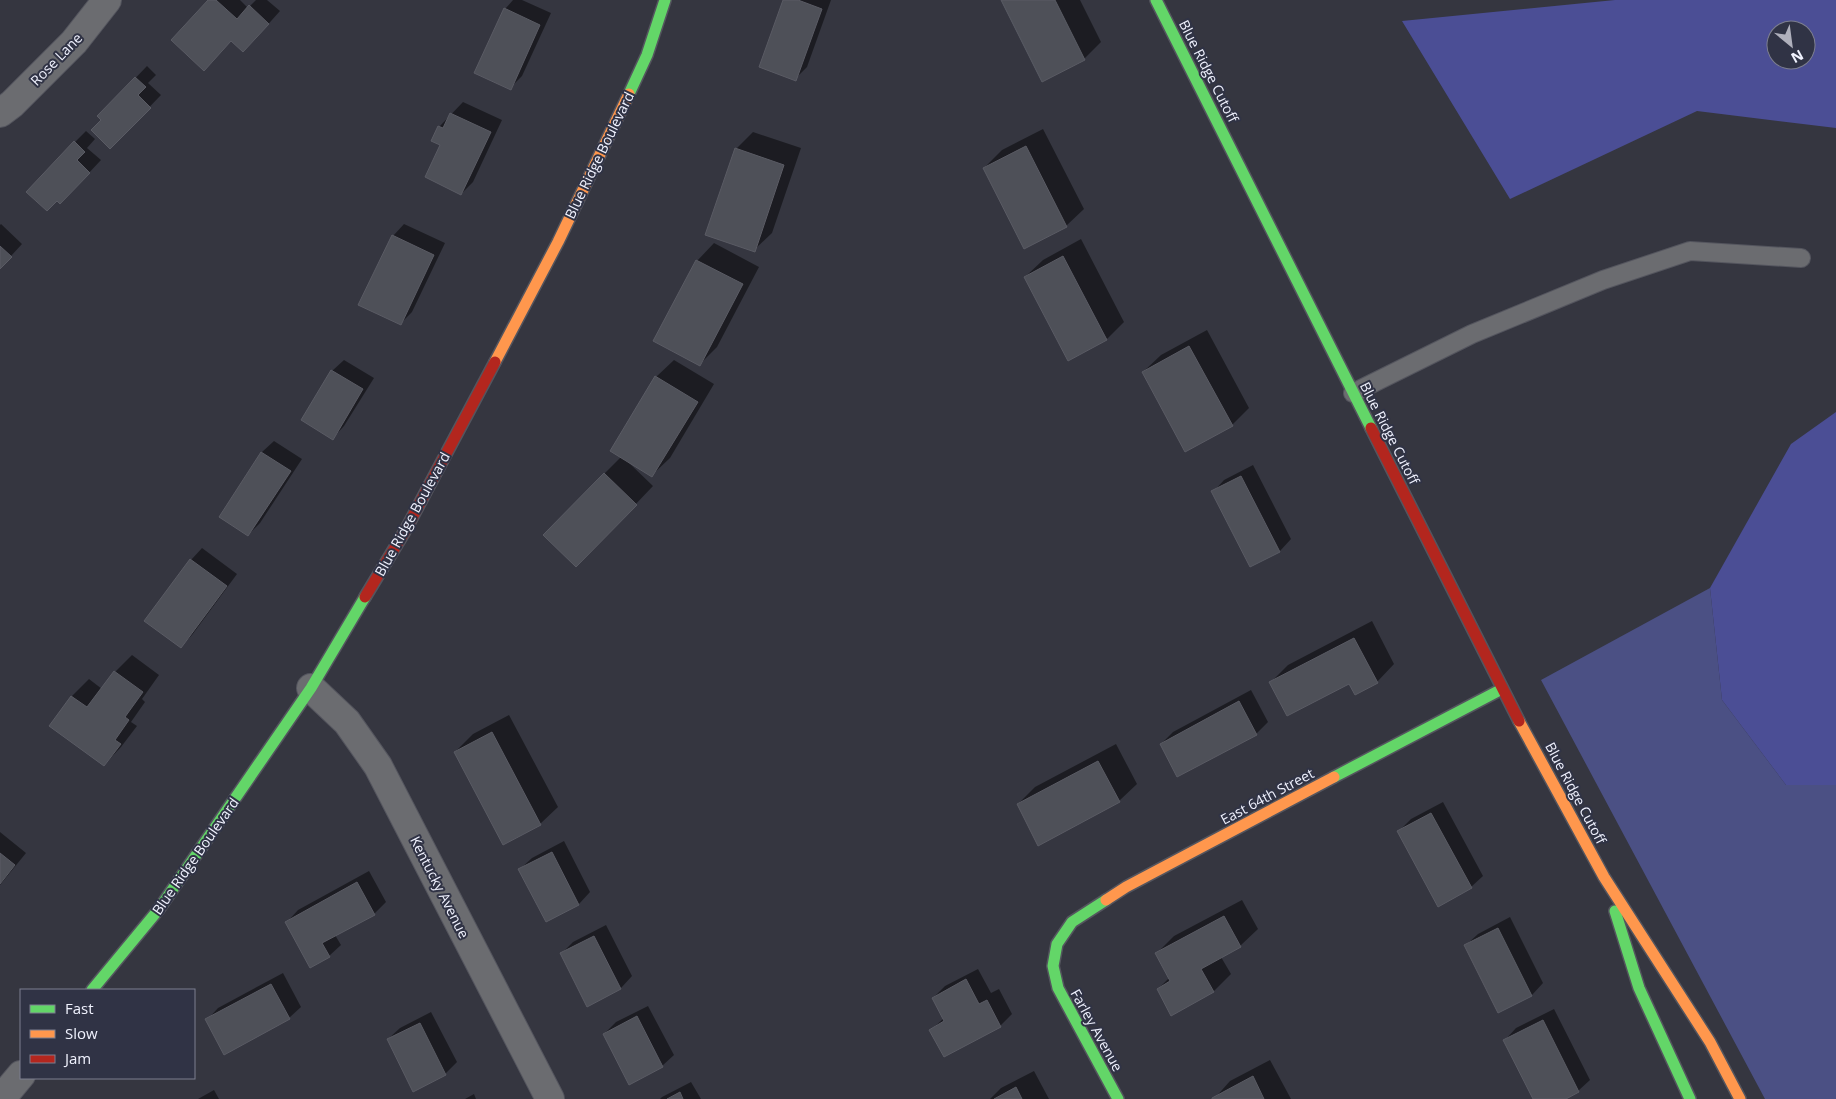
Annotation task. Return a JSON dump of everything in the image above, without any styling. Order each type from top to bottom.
[{"type":"street","name":"Rose Lane","points":[[0,112],[12,104],[74,42],[107,0]]},
{"type":"street","name":"Blue Ridge Boulevard","points":[[93,989],[159,909],[311,688],[405,531],[558,242],[647,55],[665,0]]},
{"type":"street","name":"Blue Ridge Cutoff","points":[[1156,0],[1502,689],[1604,877],[1710,1042],[1740,1099]]},
{"type":"street","name":"Kentucky Avenue","points":[[311,688],[347,722],[378,766],[550,1099]]},
{"type":"street","name":"East 64th Street","points":[[1057,944],[1072,922],[1126,887],[1502,689]]},
{"type":"street","name":"Blue Ridge Cutoff","points":[[1604,877],[1639,988],[1690,1099]]},
{"type":"street","name":"Farley Avenue","points":[[1057,944],[1053,966],[1058,988],[1118,1099]]},
{"type":"street","points":[[1,1099],[20,1076]]},
{"type":"lane","points":[[1353,393],[1472,334],[1603,280],[1690,251],[1801,258]]},
{"type":"shaded area","points":[[1615,0],[1836,0],[1836,128],[1697,111],[1510,199],[1402,21]]},
{"type":"shaded area","points":[[1836,412],[1836,785],[1786,785],[1722,700],[1710,588],[1791,444]]},
{"type":"shaded area","points":[[1710,588],[1722,700],[1786,785],[1836,785],[1836,1099],[1765,1099],[1541,680]]},
{"type":"building","points":[[208,0],[216,0],[237,19],[249,5],[269,24],[243,52],[231,41],[204,71],[171,40]]},
{"type":"building","points":[[783,0],[798,0],[822,9],[796,81],[759,67]]},
{"type":"building","points":[[1001,0],[1055,0],[1085,60],[1042,82]]},
{"type":"building","points":[[504,8],[540,25],[511,90],[474,73]]},
{"type":"building","points":[[135,77],[146,87],[138,95],[151,108],[110,149],[91,130],[101,120],[97,116]]},
{"type":"building","points":[[450,113],[491,132],[461,195],[425,177],[440,145],[431,141],[438,126],[443,128]]},
{"type":"building","points":[[74,141],[85,152],[77,160],[90,173],[60,204],[57,201],[47,211],[26,192]]},
{"type":"building","points":[[1026,146],[1067,227],[1024,249],[983,168]]},
{"type":"building","points":[[735,148],[784,165],[755,252],[705,235]]},
{"type":"building","points":[[392,235],[434,255],[401,325],[358,305]]},
{"type":"building","points":[[0,246],[12,257],[0,269]]},
{"type":"building","points":[[1063,256],[1107,340],[1068,361],[1024,277]]},
{"type":"building","points":[[696,260],[743,284],[700,366],[653,341]]},
{"type":"building","points":[[1189,346],[1233,426],[1185,452],[1142,372]]},
{"type":"building","points":[[331,370],[363,389],[333,440],[301,420]]},
{"type":"building","points":[[655,376],[698,402],[652,477],[610,451]]},
{"type":"building","points":[[261,452],[291,471],[248,536],[219,517]]},
{"type":"building","points":[[604,473],[637,505],[576,567],[543,535]]},
{"type":"building","points":[[1241,476],[1280,552],[1250,567],[1211,491]]},
{"type":"building","points":[[190,559],[227,586],[181,648],[144,621]]},
{"type":"building","points":[[1354,638],[1378,683],[1355,695],[1349,684],[1287,716],[1269,682]]},
{"type":"building","points":[[114,671],[143,692],[125,717],[129,720],[115,740],[121,744],[104,766],[49,726],[71,696],[87,707]]},
{"type":"building","points":[[1239,701],[1257,735],[1177,777],[1160,744]]},
{"type":"building","points":[[492,732],[541,825],[503,845],[454,752]]},
{"type":"building","points":[[1098,761],[1120,802],[1038,846],[1017,804]]},
{"type":"building","points":[[1431,813],[1472,888],[1438,907],[1397,831]]},
{"type":"building","points":[[552,852],[579,905],[546,922],[518,869]]},
{"type":"building","points":[[0,853],[15,865],[0,884]]},
{"type":"building","points":[[357,882],[375,915],[322,943],[330,957],[310,968],[285,922]]},
{"type":"building","points":[[1224,916],[1241,947],[1201,969],[1214,992],[1171,1016],[1157,989],[1170,981],[1155,953]]},
{"type":"building","points":[[1498,928],[1532,996],[1498,1013],[1464,945]]},
{"type":"building","points":[[594,936],[621,989],[587,1007],[560,953]]},
{"type":"building","points":[[966,979],[979,1004],[987,1000],[1001,1027],[944,1057],[929,1030],[944,1021],[932,998]]},
{"type":"building","points":[[271,984],[290,1019],[224,1055],[205,1019]]},
{"type":"building","points":[[637,1016],[663,1067],[629,1085],[603,1034]]},
{"type":"building","points":[[1543,1020],[1579,1092],[1566,1099],[1533,1099],[1503,1040]]},
{"type":"building","points":[[420,1023],[446,1075],[413,1092],[387,1039]]},
{"type":"building","points":[[1253,1076],[1264,1099],[1212,1099],[1212,1098]]},
{"type":"building","points":[[1016,1087],[1022,1099],[994,1099]]},
{"type":"building","points":[[680,1092],[683,1099],[667,1099]]},
{"type":"traffic: fast","points":[[629,94],[647,55],[665,0]]},
{"type":"traffic: fast","points":[[1156,0],[1371,428]]},
{"type":"traffic: fast","points":[[93,989],[159,909],[311,688],[365,597]]},
{"type":"traffic: fast","points":[[1334,777],[1502,689]]},
{"type":"traffic: fast","points":[[1106,900],[1072,922],[1057,944],[1053,966],[1058,988],[1118,1099]]},
{"type":"traffic: fast","points":[[1615,911],[1639,988],[1690,1099]]},
{"type":"traffic: slow","points":[[495,362],[558,242],[629,94]]},
{"type":"traffic: slow","points":[[1519,721],[1604,877],[1710,1042],[1740,1099]]},
{"type":"traffic: slow","points":[[1106,900],[1126,887],[1334,777]]},
{"type":"traffic: jam","points":[[365,597],[405,531],[495,362]]},
{"type":"traffic: jam","points":[[1371,428],[1519,721]]}]
